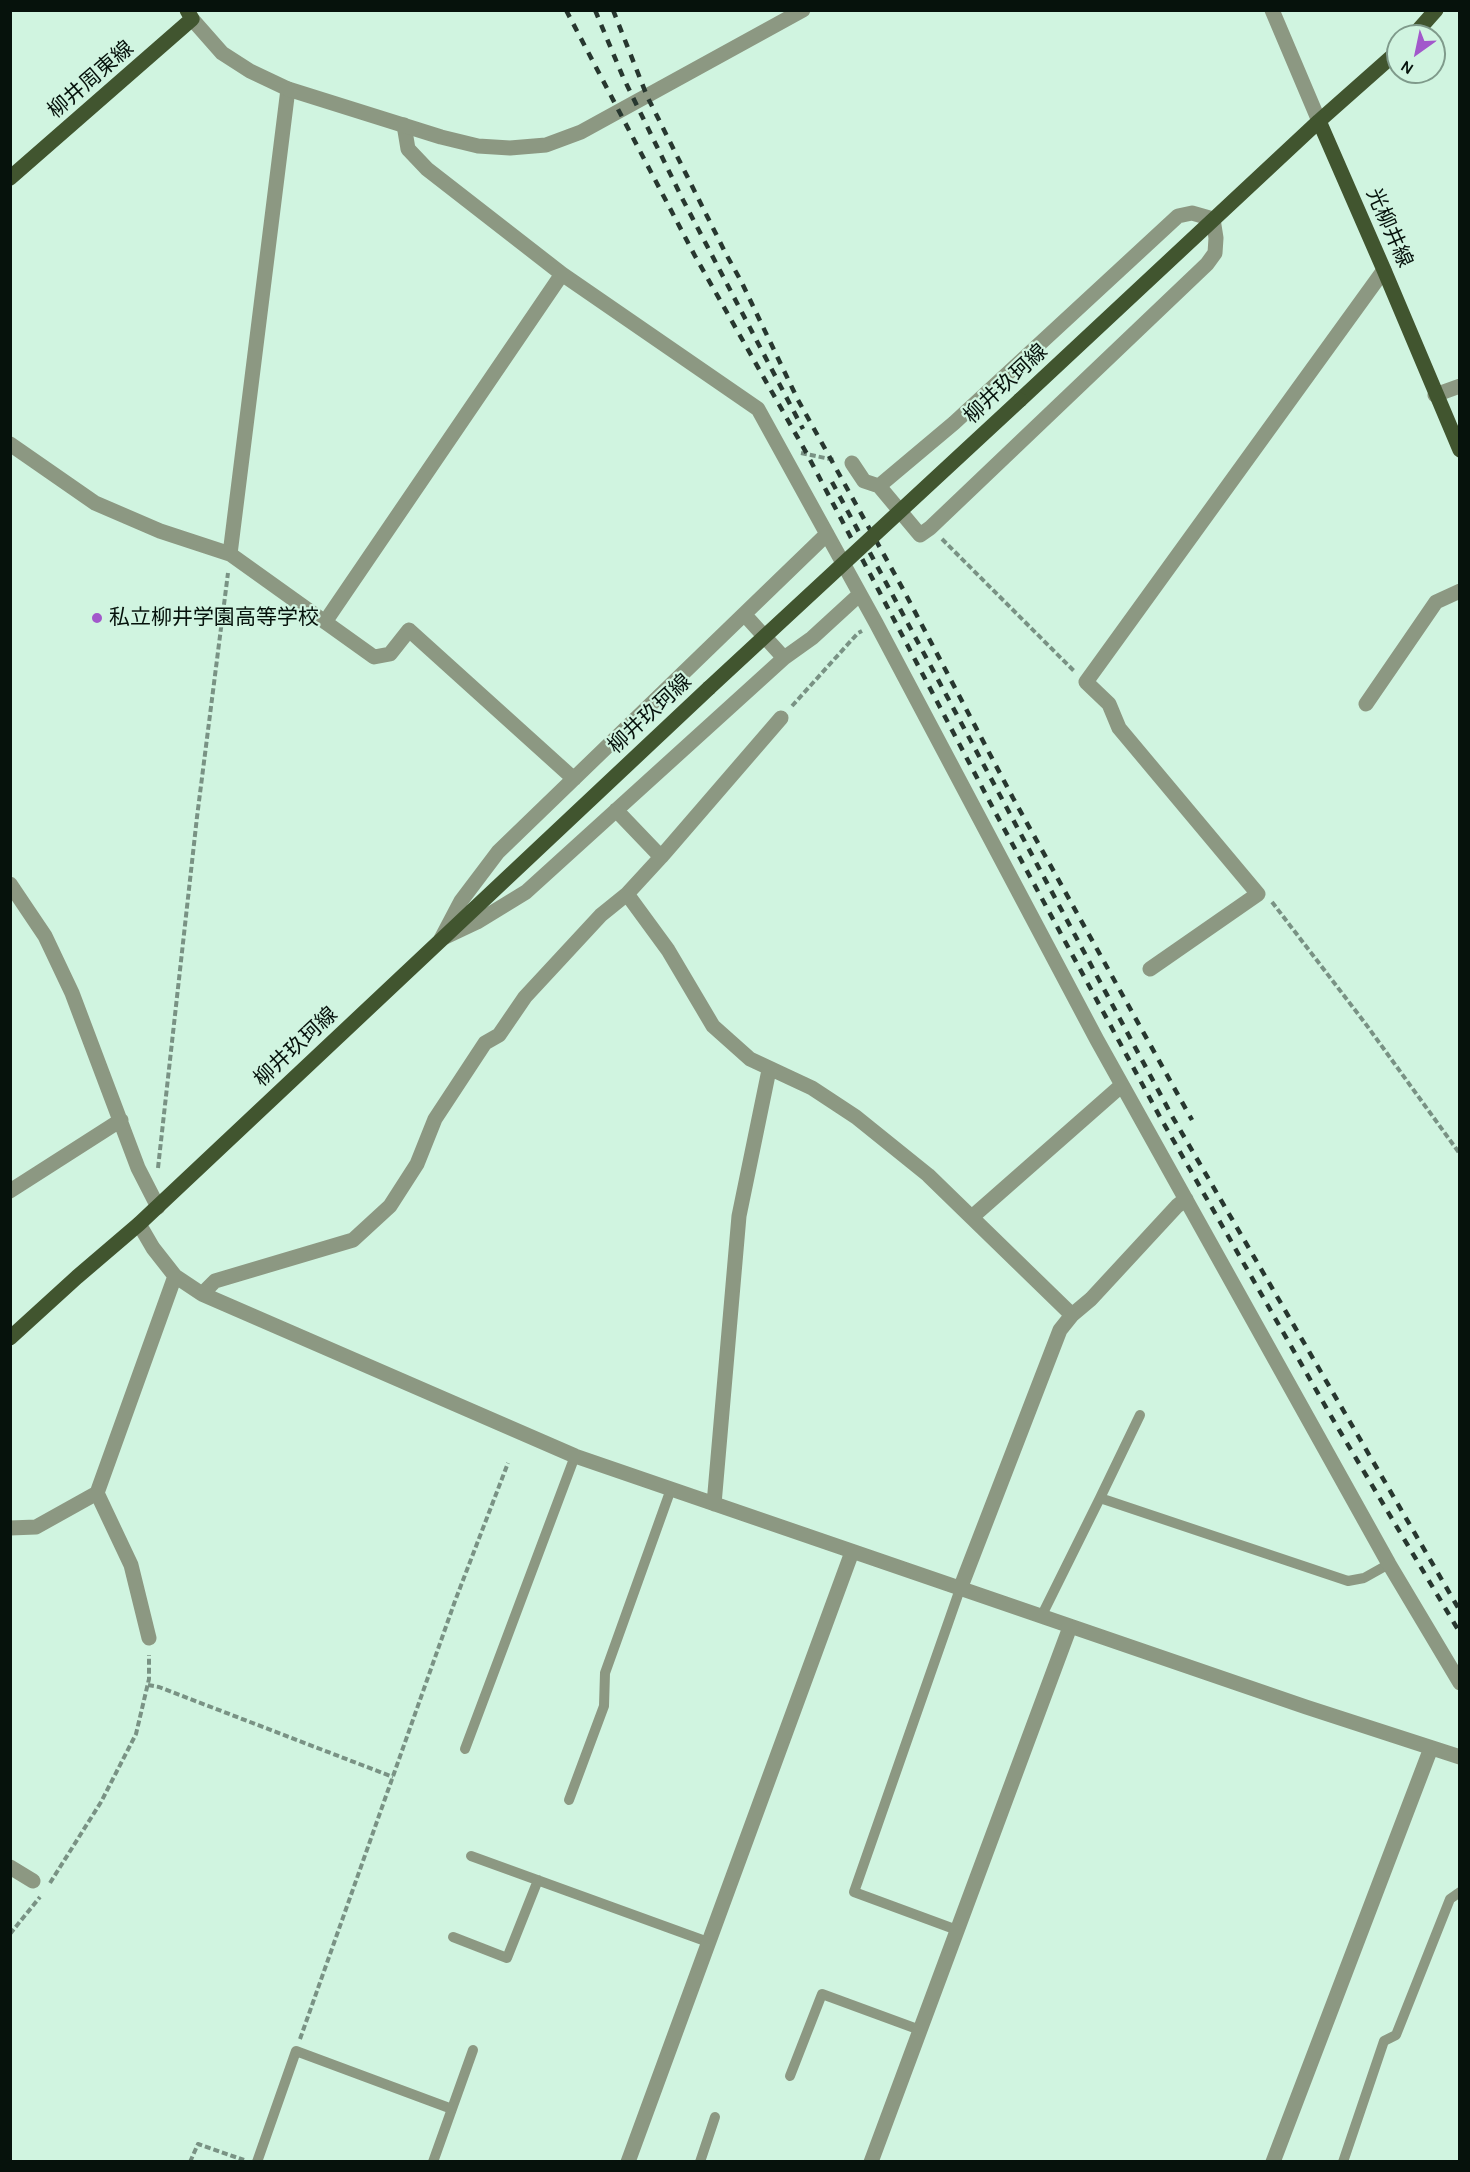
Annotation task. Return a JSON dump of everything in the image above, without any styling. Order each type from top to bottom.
[{"type":"main road","points":[[1424,24],[1436,10]]},
{"type":"main road","name":"柳井周東線","points":[[10,178],[190,14]]},
{"type":"main road","points":[[1319,121],[1386,62]]},
{"type":"main road","name":"柳井玖珂線","points":[[10,1338],[158,1207],[709,688],[1319,121]]},
{"type":"main road","name":"光柳井線","points":[[1319,121],[1460,450]]},
{"type":"street","points":[[190,14],[222,52],[250,70],[288,89],[477,146],[510,148],[546,145],[581,132],[803,10]]},
{"type":"street","points":[[1272,10],[1319,121]]},
{"type":"street","points":[[230,554],[288,89]]},
{"type":"street","points":[[404,125],[408,149],[427,169],[562,274],[758,409],[876,623],[1122,1085],[1389,1564],[1460,1683]]},
{"type":"street","points":[[852,463],[864,481],[879,486],[920,535],[1207,264],[1215,253],[1216,238],[1213,219],[1192,213],[1178,216],[954,423],[879,486]]},
{"type":"street","points":[[1150,969],[1258,894],[1119,728],[1109,704],[1086,682],[1384,270]]},
{"type":"street","points":[[326,622],[562,274]]},
{"type":"street","points":[[1435,395],[1460,386]]},
{"type":"street","points":[[10,444],[95,502],[160,531],[230,554],[374,657],[390,654],[409,630],[574,778]]},
{"type":"street","points":[[441,939],[461,901],[498,852],[827,534]]},
{"type":"street","points":[[1366,704],[1436,602],[1460,591]]},
{"type":"street","points":[[441,939],[477,922],[526,892],[784,658],[812,638],[860,594]]},
{"type":"street","points":[[744,614],[784,658]]},
{"type":"street","points":[[202,1294],[215,1281],[353,1240],[390,1206],[417,1164],[435,1119],[485,1043],[499,1035],[525,997],[601,915],[627,894],[661,857],[781,718]]},
{"type":"street","points":[[616,810],[661,857]]},
{"type":"street","points":[[10,884],[45,936],[72,993],[138,1168],[158,1207]]},
{"type":"street","points":[[627,894],[668,950],[713,1026],[750,1059],[769,1070],[812,1088],[856,1117],[928,1175],[1072,1315]]},
{"type":"street","points":[[714,1504],[739,1216],[769,1070]]},
{"type":"street","points":[[972,1217],[1122,1085]]},
{"type":"street","points":[[10,1191],[121,1120]]},
{"type":"street","points":[[960,1589],[1060,1330],[1186,1199]]},
{"type":"street","points":[[139,1224],[153,1248],[175,1276],[202,1294],[575,1456],[1070,1627],[1460,1757]]},
{"type":"street","points":[[10,1528],[36,1527],[97,1493],[175,1276]]},
{"type":"street","points":[[97,1493],[131,1565],[149,1638]]},
{"type":"street","points":[[627,2162],[852,1552]]},
{"type":"street","points":[[871,2162],[1070,1627]]},
{"type":"street","points":[[1273,2162],[1431,1748]]},
{"type":"street","points":[[10,1867],[33,1881]]},
{"type":"lane","points":[[1041,1617],[1140,1414]]},
{"type":"lane","points":[[465,1749],[575,1456]]},
{"type":"lane","points":[[569,1800],[604,1706],[605,1673],[671,1489]]},
{"type":"lane","points":[[1101,1498],[1348,1581],[1364,1578],[1389,1564]]},
{"type":"lane","points":[[957,1930],[854,1892],[960,1589]]},
{"type":"lane","points":[[471,1856],[708,1942]]},
{"type":"lane","points":[[453,1937],[507,1958],[538,1880]]},
{"type":"lane","points":[[1342,2162],[1384,2041],[1396,2035],[1450,1899],[1460,1892]]},
{"type":"lane","points":[[790,2076],[822,1994],[920,2030]]},
{"type":"lane","points":[[433,2162],[473,2050]]},
{"type":"lane","points":[[257,2162],[296,2051],[452,2109]]},
{"type":"lane","points":[[700,2162],[716,2117]]},
{"type":"path","points":[[780,449],[852,463]]},
{"type":"path","points":[[930,528],[1086,682]]},
{"type":"path","points":[[158,1169],[230,554]]},
{"type":"path","points":[[781,718],[858,633],[876,623]]},
{"type":"path","points":[[1258,894],[1274,903],[1460,1154]]},
{"type":"path","points":[[296,2051],[455,1601],[508,1463]]},
{"type":"path","points":[[10,1934],[52,1880],[101,1802],[136,1734],[148,1685],[149,1638]]},
{"type":"path","points":[[148,1685],[159,1686],[393,1777]]},
{"type":"path","points":[[190,2162],[198,2144],[248,2162]]},
{"type":"railway","points":[[566,10],[695,256],[807,454],[994,810],[1160,1117],[1335,1423],[1460,1633]]},
{"type":"railway","points":[[595,10],[623,77],[683,200],[803,429]]},
{"type":"railway","points":[[613,10],[647,96],[741,281],[798,400],[904,591],[1013,798],[1192,1120]]},
{"type":"railway","points":[[832,482],[1172,1116],[1460,1611]]},
{"type":"place","name":"私立柳井学園高等学校","points":[[97,618]]}]
